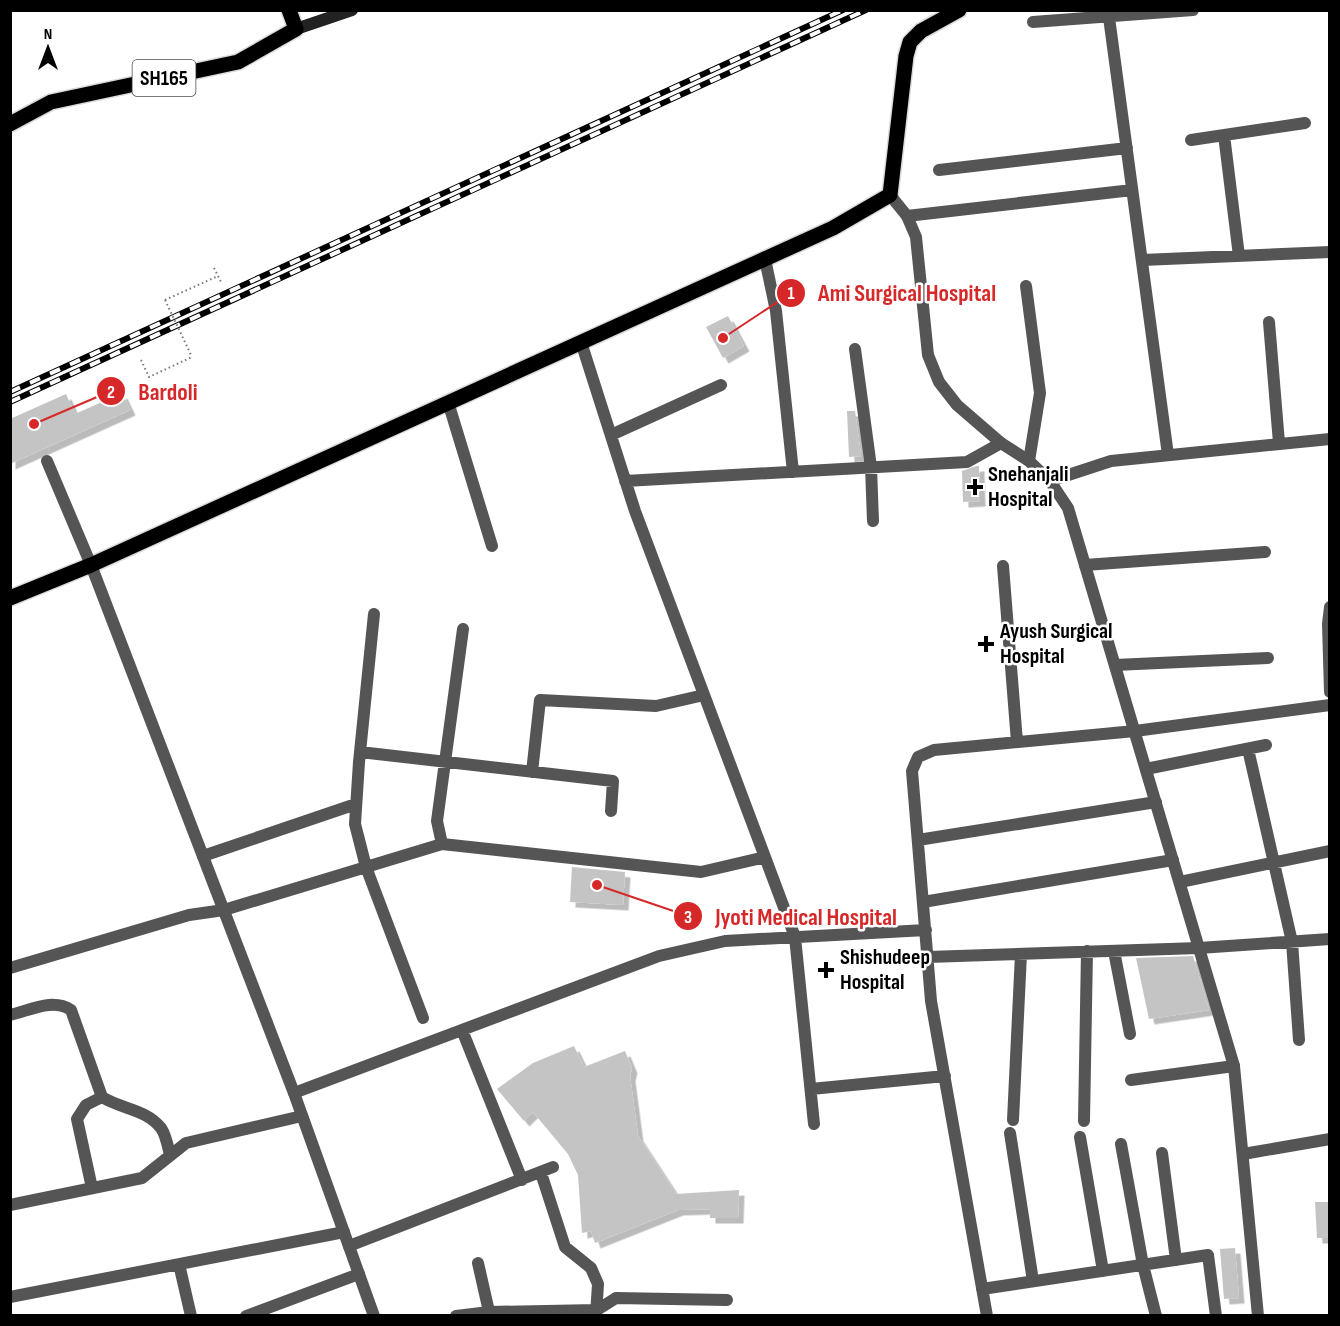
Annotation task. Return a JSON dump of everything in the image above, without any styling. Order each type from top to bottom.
[{"type":"main road","points":[[289,10],[296,29],[352,10]]},
{"type":"main road","points":[[10,598],[91,565],[833,228],[890,195],[906,56],[910,42],[921,30],[959,10]]},
{"type":"main road","name":"SH165","points":[[10,123],[51,102],[238,62],[296,29]]},
{"type":"street","points":[[1033,22],[1109,14],[1193,10]]},
{"type":"street","points":[[1109,14],[1168,455]]},
{"type":"street","points":[[1191,140],[1305,123]]},
{"type":"street","points":[[1224,135],[1239,256]]},
{"type":"street","points":[[939,170],[1127,148]]},
{"type":"street","points":[[908,216],[1132,190]]},
{"type":"street","points":[[890,195],[908,216],[916,237],[928,355],[939,382],[957,405],[1001,443],[1029,461],[1050,481],[1068,508],[1234,1066],[1258,1316]]},
{"type":"street","points":[[1142,260],[1329,252]]},
{"type":"street","points":[[765,259],[776,311],[793,472]]},
{"type":"street","points":[[1026,286],[1040,393],[1029,461]]},
{"type":"street","points":[[1269,322],[1279,443]]},
{"type":"street","points":[[581,342],[626,481],[795,937],[814,1124]]},
{"type":"street","points":[[855,349],[871,467],[873,521]]},
{"type":"street","points":[[611,435],[721,385]]},
{"type":"street","points":[[448,402],[492,546]]},
{"type":"street","points":[[1050,481],[1111,461],[1329,439]]},
{"type":"street","points":[[626,481],[967,462],[1001,443]]},
{"type":"street","points":[[47,461],[91,565],[294,1093],[374,1316]]},
{"type":"street","points":[[1085,565],[1265,552]]},
{"type":"street","points":[[1003,566],[1017,742]]},
{"type":"street","points":[[1329,607],[1329,692]]},
{"type":"street","points":[[374,614],[355,824],[366,867],[423,1018]]},
{"type":"street","points":[[442,844],[437,821],[463,629]]},
{"type":"street","points":[[1115,665],[1268,658]]},
{"type":"street","points":[[532,772],[540,700],[656,706],[704,695]]},
{"type":"street","points":[[987,1316],[931,1001],[912,771],[918,757],[934,750],[1135,731],[1329,705]]},
{"type":"street","points":[[1146,769],[1266,745]]},
{"type":"street","points":[[1248,749],[1292,942],[1299,1040]]},
{"type":"street","points":[[360,752],[613,781],[611,811]]},
{"type":"street","points":[[918,840],[1156,802]]},
{"type":"street","points":[[203,856],[356,804]]},
{"type":"street","points":[[10,968],[189,915],[224,910],[442,844],[701,872],[765,857]]},
{"type":"street","points":[[1180,882],[1329,851]]},
{"type":"street","points":[[923,902],[1173,860]]},
{"type":"street","points":[[294,1093],[658,956],[725,941],[926,930]]},
{"type":"street","points":[[928,957],[1199,948],[1329,939]]},
{"type":"street","points":[[1084,1121],[1087,951]]},
{"type":"street","points":[[1114,951],[1130,1034]]},
{"type":"street","points":[[1013,1120],[1021,954]]},
{"type":"street","points":[[10,1015],[52,1004],[62,1004],[71,1010],[102,1097],[113,1104],[135,1110],[150,1118],[162,1130],[170,1155]]},
{"type":"street","points":[[462,1030],[522,1180]]},
{"type":"street","points":[[1131,1080],[1234,1066]]},
{"type":"street","points":[[811,1089],[945,1076]]},
{"type":"street","points":[[92,1188],[77,1119],[86,1105],[102,1097]]},
{"type":"street","points":[[10,1205],[142,1178],[186,1143],[302,1116]]},
{"type":"street","points":[[1010,1134],[1033,1281]]},
{"type":"street","points":[[1080,1137],[1103,1271]]},
{"type":"street","points":[[1243,1154],[1329,1139]]},
{"type":"street","points":[[1121,1144],[1143,1265],[1156,1316]]},
{"type":"street","points":[[1162,1153],[1176,1260]]},
{"type":"street","points":[[349,1246],[554,1167]]},
{"type":"street","points":[[541,1173],[565,1247],[591,1268],[598,1284],[597,1313]]},
{"type":"street","points":[[10,1297],[344,1232]]},
{"type":"street","points":[[982,1289],[1208,1255],[1216,1316]]},
{"type":"street","points":[[478,1263],[489,1314]]},
{"type":"street","points":[[179,1264],[189,1315]]},
{"type":"street","points":[[255,1314],[359,1274]]},
{"type":"street","points":[[456,1316],[597,1313],[616,1298],[728,1300]]},
{"type":"path","points":[[214,268],[221,282]]},
{"type":"path","points":[[141,360],[149,377],[192,357],[165,300],[218,276]]},
{"type":"building","points":[[728,316],[744,346],[723,358],[706,327]]},
{"type":"building","points":[[122,393],[130,410],[10,464],[10,419],[66,394],[75,414]]},
{"type":"building","points":[[847,411],[855,411],[861,456],[849,457]]},
{"type":"building","points":[[979,466],[980,501],[963,502],[962,471]]},
{"type":"building","points":[[572,867],[625,872],[623,905],[570,902]]},
{"type":"building","points":[[1193,956],[1209,1010],[1149,1019],[1136,958]]},
{"type":"building","points":[[574,1046],[584,1067],[625,1051],[632,1068],[630,1076],[638,1136],[676,1194],[739,1190],[738,1218],[710,1218],[710,1209],[678,1210],[595,1243],[591,1231],[582,1233],[578,1175],[568,1154],[533,1112],[524,1121],[497,1089],[533,1063]]},
{"type":"building","points":[[1315,1202],[1329,1202],[1329,1238],[1317,1238]]},
{"type":"building","points":[[1235,1248],[1239,1298],[1224,1299],[1220,1249]]},
{"type":"railway","points":[[10,392],[843,10]]},
{"type":"railway","points":[[10,402],[866,10]]},
{"type":"place","name":"Ami Surgical Hospital","points":[[723,338]]},
{"type":"place","name":"Bardoli","points":[[34,424]]},
{"type":"place","name":"Snehanjali Hospital","points":[[975,487]]},
{"type":"place","name":"Ayush Surgical Hospital","points":[[986,644]]},
{"type":"place","name":"Jyoti Medical Hospital","points":[[597,885]]},
{"type":"place","name":"Shishudeep Hospital","points":[[826,970]]}]
